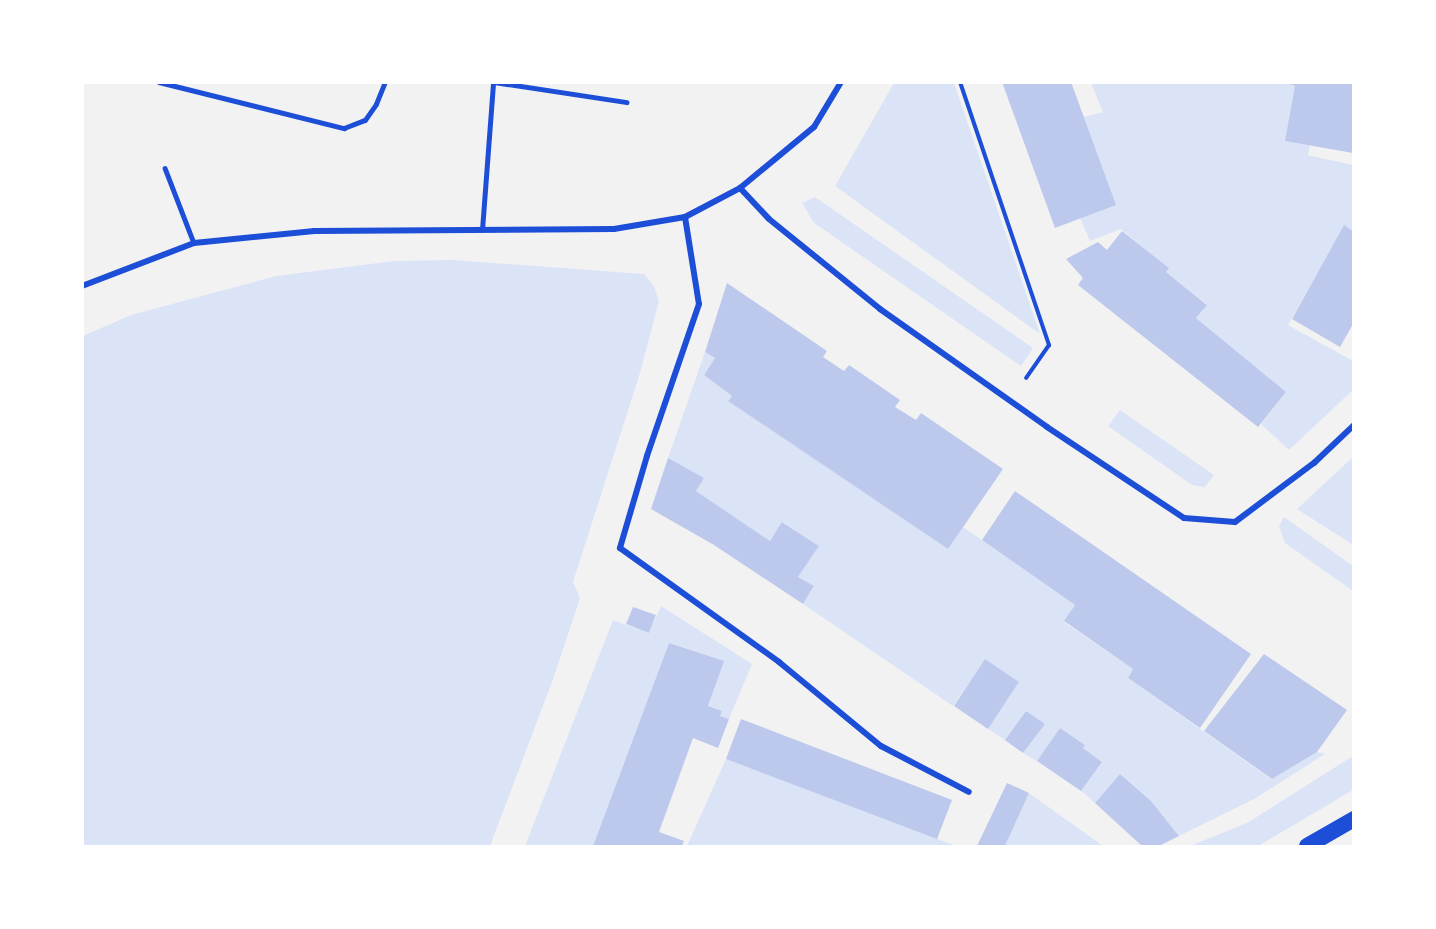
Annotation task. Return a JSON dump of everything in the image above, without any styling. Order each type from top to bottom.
[{"type":"highway","points":[[1307,846],[1353,819]]},
{"type":"street","points":[[82,286],[194,243],[314,231],[614,229],[685,217],[740,188],[813,127],[841,82]]},
{"type":"street","points":[[740,188],[769,219],[880,309],[1184,518],[1235,522],[1314,463],[1353,425]]},
{"type":"street","points":[[685,217],[699,304],[647,456],[621,548],[779,662],[881,746],[969,792]]},
{"type":"lane","points":[[159,82],[344,128],[365,120],[376,104],[384,82]]},
{"type":"lane","points":[[482,230],[494,82],[626,102]]},
{"type":"lane","points":[[165,168],[194,243]]},
{"type":"path","points":[[960,82],[1049,345],[1010,400]]},
{"type":"shaded area","points":[[1282,82],[1295,86],[1310,145],[1308,155],[1353,165],[1354,231],[1344,226],[1288,325],[1353,361],[1353,390],[1289,450],[1261,424],[1286,392],[1196,318],[1207,304],[1166,272],[1168,268],[1121,229],[1090,241],[1080,218],[1084,117],[1103,112],[1091,83]]},
{"type":"shaded area","points":[[894,83],[954,83],[1040,334],[835,186]]},
{"type":"shaded area","points":[[815,197],[1033,348],[1021,366],[814,223],[802,203]]},
{"type":"shaded area","points":[[452,260],[644,274],[654,286],[659,301],[640,373],[573,582],[580,598],[552,682],[490,846],[83,846],[83,336],[131,315],[276,276],[394,261]]},
{"type":"shaded area","points":[[705,352],[715,358],[704,375],[732,396],[728,401],[948,549],[963,527],[1075,605],[1064,622],[1133,669],[1128,678],[1271,779],[1317,752],[1325,754],[1256,798],[1179,836],[1151,801],[1120,774],[1095,803],[1081,791],[1102,762],[1083,748],[1085,745],[1060,728],[1037,761],[1023,753],[1044,724],[1026,711],[1005,740],[988,729],[1019,682],[985,660],[953,706],[803,604],[814,587],[798,577],[819,546],[783,522],[770,541],[696,491],[703,478],[668,458]]},
{"type":"shaded area","points":[[1120,410],[1214,475],[1205,487],[1192,485],[1108,426]]},
{"type":"shaded area","points":[[1353,457],[1353,545],[1297,509]]},
{"type":"shaded area","points":[[1284,517],[1353,566],[1353,591],[1285,543],[1279,526]]},
{"type":"shaded area","points":[[661,606],[752,664],[729,719],[720,716],[722,711],[708,706],[723,661],[669,643],[593,846],[525,846],[613,620],[649,633]]},
{"type":"shaded area","points":[[1353,756],[1353,790],[1258,846],[1190,846],[1247,823]]},
{"type":"shaded area","points":[[726,759],[956,846],[687,846]]},
{"type":"shaded area","points":[[1029,793],[1103,846],[1005,846]]},
{"type":"building","points":[[1002,82],[1071,82],[1116,205],[1055,228]]},
{"type":"building","points":[[1283,82],[1353,82],[1353,153],[1285,141],[1295,86]]},
{"type":"building","points":[[1344,225],[1353,231],[1353,324],[1340,347],[1292,319]]},
{"type":"building","points":[[1122,231],[1169,268],[1166,272],[1207,305],[1196,318],[1286,392],[1258,427],[1078,285],[1083,278],[1066,259],[1098,242],[1107,250]]},
{"type":"building","points":[[727,283],[827,351],[823,357],[844,371],[849,365],[900,400],[895,407],[916,420],[921,413],[1003,469],[948,549],[728,401],[732,396],[704,375],[715,358],[705,352]]},
{"type":"building","points":[[668,458],[704,478],[696,491],[770,541],[782,522],[819,546],[798,577],[814,586],[803,604],[714,545],[651,509]]},
{"type":"building","points":[[1015,491],[1251,654],[1200,728],[1128,678],[1133,669],[1064,621],[1075,605],[982,540]]},
{"type":"building","points":[[633,607],[656,615],[649,633],[626,624]]},
{"type":"building","points":[[669,643],[724,661],[708,706],[722,711],[720,716],[729,719],[718,748],[693,738],[659,832],[684,841],[682,846],[593,846]]},
{"type":"building","points":[[1264,654],[1347,710],[1317,752],[1272,779],[1204,731]]},
{"type":"building","points":[[985,659],[1019,682],[988,729],[954,706]]},
{"type":"building","points":[[1026,711],[1045,724],[1023,753],[1005,740]]},
{"type":"building","points":[[741,719],[952,800],[937,839],[726,759]]},
{"type":"building","points":[[1060,728],[1085,745],[1083,748],[1102,762],[1081,791],[1037,761]]},
{"type":"building","points":[[1120,774],[1151,801],[1179,836],[1159,846],[1142,846],[1095,803]]},
{"type":"building","points":[[1007,783],[1029,793],[1005,846],[977,846]]}]
